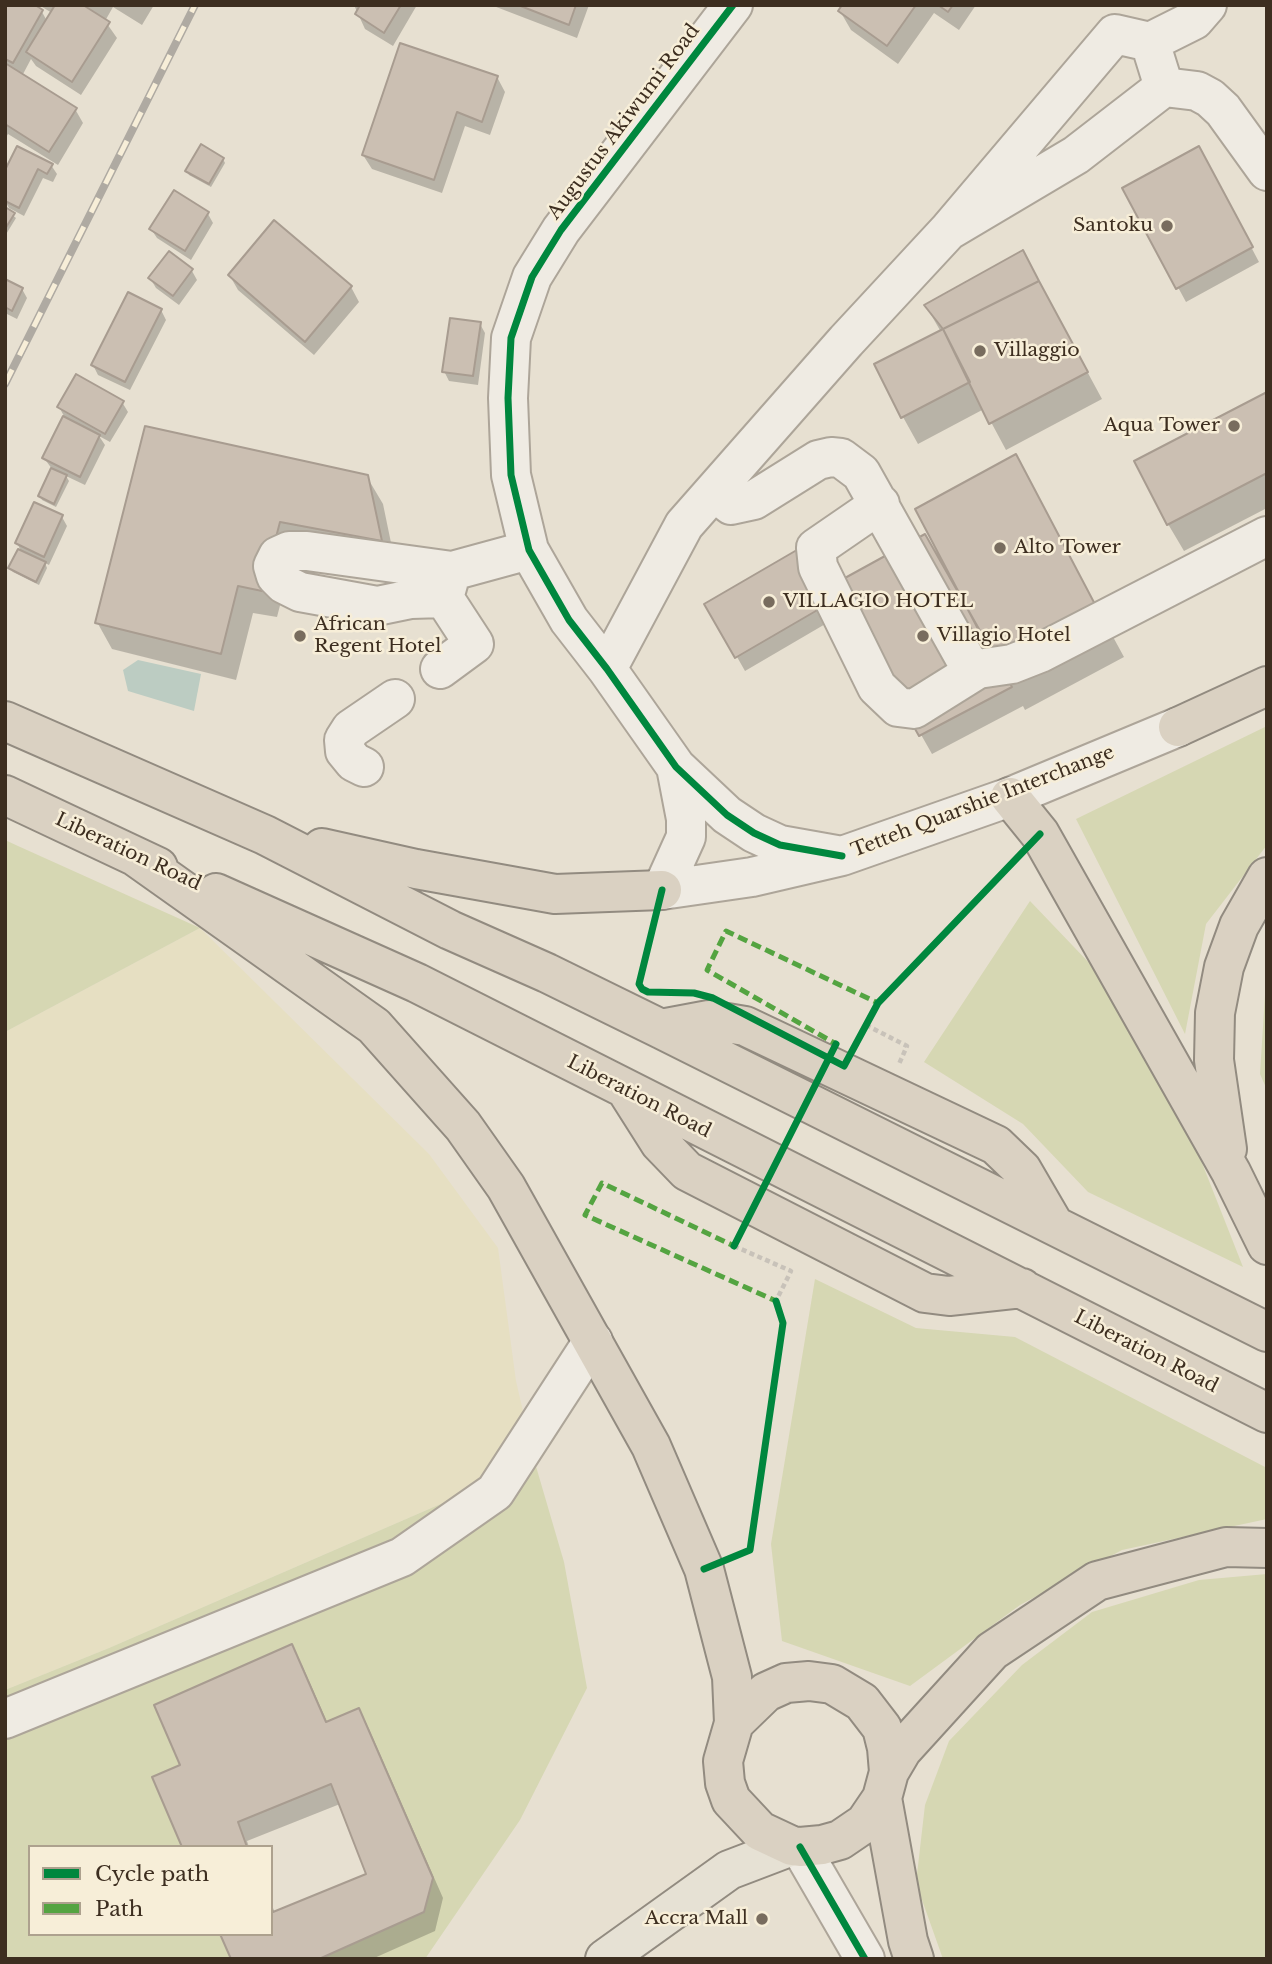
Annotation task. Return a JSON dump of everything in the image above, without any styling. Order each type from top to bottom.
[{"type":"highway","points":[[1178,727],[1267,687]]},
{"type":"highway","points":[[5,721],[265,835],[450,930],[547,973],[661,1029],[709,1020],[745,1026],[996,1144],[1022,1170],[1054,1225],[1267,1332]]},
{"type":"highway","name":"Liberation Road","points":[[5,794],[136,857],[417,983],[1267,1413]]},
{"type":"highway","points":[[1010,797],[1040,834],[1231,1172],[1267,1245]]},
{"type":"highway","points":[[265,835],[416,869],[555,894],[662,890]]},
{"type":"highway","points":[[136,857],[374,1026],[463,1126],[506,1187],[652,1446],[704,1569],[732,1677],[734,1723],[723,1761],[725,1783],[731,1800],[760,1832],[796,1847],[840,1840],[865,1823],[902,1750],[992,1651],[1097,1581],[1226,1548],[1267,1548]]},
{"type":"highway","points":[[1231,1172],[1214,1060],[1215,1013],[1224,967],[1239,926],[1267,877]]},
{"type":"highway","points":[[734,1723],[766,1692],[786,1683],[809,1681],[832,1684],[862,1702],[881,1728],[887,1748],[886,1785],[908,1941],[914,1959]]},
{"type":"main road","points":[[606,1958],[729,1870],[796,1847]]},
{"type":"street","name":"Augustus Akiwumi Road","points":[[733,5],[561,230],[532,277],[512,338],[508,398],[511,475],[529,550],[569,620],[676,767],[727,815],[754,833],[780,845],[842,856]]},
{"type":"street","points":[[607,669],[684,525],[846,341],[948,231],[1115,34],[1150,42],[1194,20],[1207,5]]},
{"type":"street","points":[[1150,42],[1164,87]]},
{"type":"street","points":[[948,231],[1076,155],[1164,87],[1197,91],[1210,98],[1223,110],[1267,171]]},
{"type":"street","points":[[1045,115],[1076,155]]},
{"type":"street","points":[[714,492],[731,505],[754,500],[817,460],[841,458],[861,473],[967,662],[978,669]]},
{"type":"street","points":[[880,504],[816,548],[818,566],[877,687],[898,707],[914,709],[978,669],[1012,664],[1040,653],[1267,536]]},
{"type":"street","points":[[440,668],[474,644],[448,585],[529,550]]},
{"type":"street","points":[[365,767],[354,762],[345,751],[344,740],[351,729],[396,699]]},
{"type":"street","name":"Tetteh Quarshie Interchange","points":[[662,890],[752,877],[842,856],[1010,797],[1178,727]]},
{"type":"street","name":"Augustus Akiwumi Road","points":[[662,890],[686,837],[686,819],[676,767]]},
{"type":"street","points":[[5,1718],[402,1557],[495,1492],[593,1340]]},
{"type":"street","points":[[796,1847],[865,1959]]},
{"type":"path","points":[[866,1025],[907,1046],[900,1064],[887,1060]]},
{"type":"path","points":[[734,1246],[791,1271],[776,1301]]},
{"type":"shaded area","points":[[138,660],[201,674],[194,711],[128,691],[123,670]]},
{"type":"shaded area","points":[[200,928],[429,1154],[498,1248],[516,1381],[535,1463],[109,1648],[5,1690],[5,1032]]},
{"type":"green space","points":[[1267,726],[1267,845],[1206,924],[1185,1034],[1076,819]]},
{"type":"green space","points":[[5,840],[18,846],[200,928],[5,1032]]},
{"type":"green space","points":[[1030,901],[1095,969],[1189,1130],[1243,1267],[1088,1192],[1023,1124],[924,1062]]},
{"type":"green space","points":[[1267,963],[1267,1090],[1260,1074]]},
{"type":"green space","points":[[815,1279],[916,1328],[1015,1337],[1267,1468],[1267,1519],[1122,1550],[1020,1605],[910,1686],[782,1641],[771,1544]]},
{"type":"green space","points":[[535,1463],[564,1562],[587,1688],[520,1820],[425,1959],[319,1959],[424,1912],[433,1878],[359,1708],[326,1722],[292,1644],[154,1705],[180,1765],[152,1778],[181,1845],[28,1845],[28,1936],[221,1936],[231,1959],[5,1959],[5,1690],[109,1648]]},
{"type":"green space","points":[[1267,1574],[1267,1959],[943,1959],[916,1883],[925,1805],[949,1741],[1022,1665],[1092,1612],[1199,1580]]},
{"type":"building","points":[[5,5],[35,5],[43,10],[13,63],[5,59]]},
{"type":"building","points":[[55,5],[83,5],[110,22],[72,82],[26,52]]},
{"type":"building","points":[[360,5],[401,5],[384,33],[355,14]]},
{"type":"building","points":[[518,5],[576,5],[569,25]]},
{"type":"building","points":[[842,5],[916,5],[887,46],[838,11]]},
{"type":"building","points":[[938,5],[953,5],[948,12]]},
{"type":"building","points":[[400,43],[498,76],[482,122],[457,112],[434,180],[362,155]]},
{"type":"building","points":[[5,63],[77,108],[49,152],[5,124]]},
{"type":"building","points":[[201,144],[224,158],[209,184],[185,171]]},
{"type":"building","points":[[17,146],[53,164],[47,174],[38,169],[19,208],[5,201],[5,170]]},
{"type":"building","points":[[1199,146],[1253,247],[1176,289],[1122,188]]},
{"type":"building","points":[[174,190],[209,212],[185,251],[149,229]]},
{"type":"building","points":[[5,207],[15,213],[5,229]]},
{"type":"building","points":[[274,220],[352,286],[305,342],[228,275]]},
{"type":"building","points":[[1023,250],[1039,281],[943,329],[924,305]]},
{"type":"building","points":[[169,251],[193,269],[173,296],[148,278]]},
{"type":"building","points":[[5,279],[23,288],[12,311],[5,307]]},
{"type":"building","points":[[1039,281],[1088,372],[989,424],[943,329]]},
{"type":"building","points":[[128,292],[162,309],[125,382],[91,365]]},
{"type":"building","points":[[450,318],[481,322],[473,376],[442,372]]},
{"type":"building","points":[[943,329],[970,382],[901,418],[874,364]]},
{"type":"building","points":[[76,374],[124,401],[105,434],[57,407]]},
{"type":"building","name":"Aqua Tower","points":[[1267,392],[1267,473],[1167,525],[1134,461]]},
{"type":"building","points":[[63,416],[100,435],[80,477],[42,458]]},
{"type":"building","points":[[145,426],[368,475],[382,541],[280,522],[262,591],[238,586],[221,654],[95,623]]},
{"type":"building","name":"Alto Tower","points":[[1016,454],[1098,610],[997,665],[915,509]]},
{"type":"building","points":[[51,468],[67,475],[54,504],[38,496]]},
{"type":"building","points":[[34,502],[63,515],[44,557],[15,543]]},
{"type":"building","name":"Villagio Hotel","points":[[925,534],[1012,687],[919,736],[834,584]]},
{"type":"building","name":"VILLAGIO HOTEL","points":[[802,547],[833,601],[735,658],[704,604]]},
{"type":"building","points":[[18,549],[46,562],[36,582],[8,568]]},
{"type":"building","points":[[292,1644],[326,1722],[359,1708],[433,1878],[424,1912],[319,1959],[231,1959],[221,1936],[273,1936],[273,1912],[366,1874],[331,1784],[238,1822],[246,1845],[181,1845],[152,1777],[180,1765],[154,1705]]},
{"type":"railway","points":[[5,384],[195,5]]},
{"type":"marked path","points":[[834,1048],[836,1044],[707,970],[726,931],[878,1003]]},
{"type":"marked path","points":[[736,1242],[734,1246],[602,1183],[585,1215],[776,1301],[778,1306]]},
{"type":"cycle path","points":[[733,5],[561,230],[532,277],[511,338],[508,398],[511,475],[529,550],[569,620],[676,767],[727,815],[754,833],[780,845],[842,856]]},
{"type":"cycle path","points":[[662,890],[639,984],[642,989],[648,992],[694,993],[713,998],[844,1066],[878,1003],[1040,834]]},
{"type":"cycle path","points":[[734,1246],[836,1044]]},
{"type":"cycle path","points":[[704,1569],[750,1550],[783,1323],[776,1301]]},
{"type":"cycle path","points":[[800,1847],[865,1959]]},
{"type":"place","name":"Santoku","points":[[1167,226]]},
{"type":"place","name":"Villaggio","points":[[980,351]]},
{"type":"place","name":"Aqua Tower","points":[[1234,426]]},
{"type":"place","name":"Alto Tower","points":[[1000,548]]},
{"type":"place","name":"VILLAGIO HOTEL","points":[[769,602]]},
{"type":"place","name":"African Regent Hotel","points":[[300,636]]},
{"type":"place","name":"Villagio Hotel","points":[[923,636]]},
{"type":"place","name":"Accra Mall","points":[[762,1919]]}]
